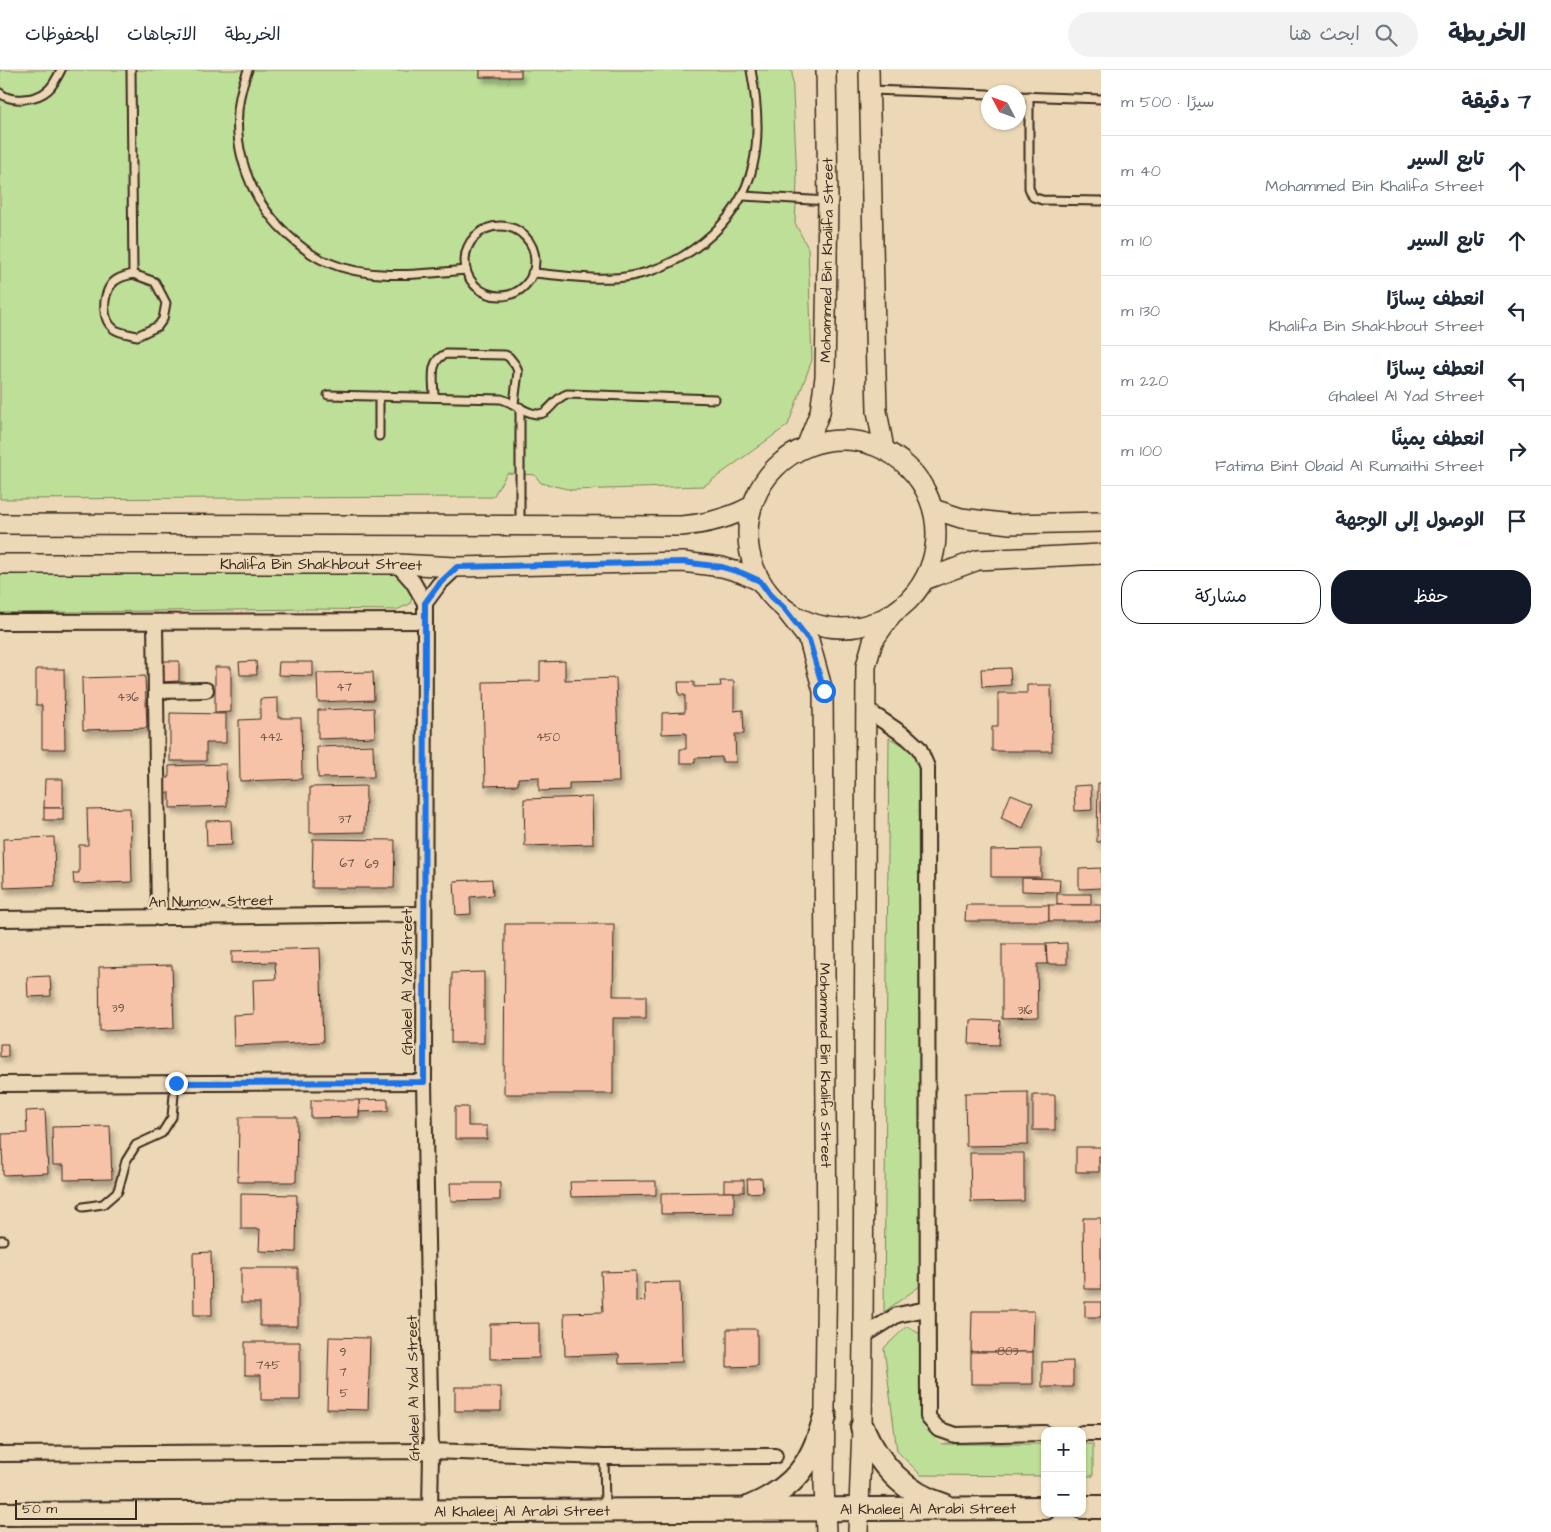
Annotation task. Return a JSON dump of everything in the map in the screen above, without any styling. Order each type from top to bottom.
[{"type":"highway","points":[[744,1509],[771,1497],[795,1479],[814,1449],[825,1416]]},
{"type":"highway","points":[[862,1427],[875,1453],[894,1476],[923,1496],[957,1508]]},
{"type":"highway","points":[[1086,1507],[1101,1507]]},
{"type":"highway","name":"Al Khaleej Al Arabi Street","points":[[0,1514],[1041,1508]]},
{"type":"main road","name":"Mohammed Bin Khalifa Street","points":[[806,447],[820,412],[825,377],[828,201],[826,70]]},
{"type":"main road","points":[[869,70],[876,382],[878,412],[884,449]]},
{"type":"main road","points":[[858,1532],[863,1336],[866,666],[873,641],[892,614],[910,599],[924,580],[933,558],[936,534],[933,509],[923,484],[906,464],[884,449],[858,441],[832,440],[806,447],[783,461],[764,481],[752,506],[748,531],[751,557],[760,581],[771,596],[784,608],[809,622],[837,628],[865,625],[892,614]]},
{"type":"main road","points":[[0,524],[696,525],[725,518],[752,506]]},
{"type":"main road","points":[[933,509],[961,518],[1010,524],[1101,522]]},
{"type":"main road","points":[[924,580],[978,560],[1101,554]]},
{"type":"main road","name":"Khalifa Bin Shakhbout Street","points":[[0,564],[397,564],[457,567],[683,562],[722,567],[760,581]]},
{"type":"main road","name":"Mohammed Bin Khalifa Street","points":[[784,608],[809,640],[824,691],[826,1532]]},
{"type":"street","points":[[397,564],[413,582],[425,603],[439,584],[457,567]]},
{"type":"street","name":"Ghaleel Al Yad Street","points":[[425,603],[423,914],[424,1082],[431,1451],[430,1511]]},
{"type":"street","points":[[0,622],[425,621]]},
{"type":"street","points":[[155,622],[159,918]]},
{"type":"street","points":[[156,691],[206,690]]},
{"type":"street","points":[[866,710],[907,737],[919,748],[927,767],[928,1417],[938,1429],[955,1435],[1041,1434]]},
{"type":"street","name":"An Numow Street","points":[[0,919],[423,914]]},
{"type":"street","points":[[0,1084],[424,1082]]},
{"type":"street","points":[[863,1336],[897,1315],[927,1310]]},
{"type":"street","points":[[1086,1433],[1101,1433]]},
{"type":"street","points":[[0,1454],[431,1451],[604,1457],[775,1456]]},
{"type":"lane","points":[[0,93],[4,97],[27,100],[48,91],[61,70]]},
{"type":"lane","points":[[131,70],[133,274]]},
{"type":"lane","points":[[248,70],[237,116],[240,152],[248,177],[260,201],[270,216],[289,236],[310,253],[326,262],[370,273],[415,275],[466,270]]},
{"type":"lane","points":[[532,273],[612,278],[648,272],[681,257],[703,242],[722,224],[743,196],[752,168],[757,139],[756,100],[750,70]]},
{"type":"lane","points":[[870,90],[981,94]]},
{"type":"lane","points":[[1101,98],[1029,96],[1030,188],[1033,197],[1042,200],[1101,201]]},
{"type":"lane","points":[[743,196],[828,201]]},
{"type":"lane","points":[[506,226],[522,233],[528,240],[534,256],[532,273],[522,287],[507,295],[498,295],[482,290],[475,285],[466,270],[466,252],[474,237],[489,228],[506,226]]},
{"type":"lane","points":[[133,274],[155,282],[166,303],[163,319],[158,326],[137,336],[114,329],[106,318],[104,308],[111,285],[120,278],[133,274]]},
{"type":"lane","points":[[434,397],[434,365],[441,356],[446,354],[505,355],[513,361],[518,372],[520,526]]},
{"type":"lane","points":[[328,395],[501,399],[534,414],[542,414],[559,398],[567,394],[715,399]]},
{"type":"lane","points":[[379,396],[379,436]]},
{"type":"lane","points":[[82,1207],[103,1204],[118,1190],[126,1161],[136,1146],[162,1133],[172,1117],[176,1083]]},
{"type":"lane","points":[[604,1457],[606,1510]]},
{"type":"green space","points":[[0,70],[480,70],[480,77],[521,77],[521,70],[792,70],[797,182],[795,223],[808,248],[812,360],[788,425],[704,486],[572,490],[541,483],[535,475],[507,473],[493,497],[0,499]]},
{"type":"green space","points":[[0,571],[404,571],[416,586],[410,604],[396,610],[310,609],[0,613]]},
{"type":"green space","points":[[889,738],[918,753],[920,1286],[884,1312]]},
{"type":"green space","points":[[907,1326],[920,1334],[923,1425],[942,1444],[1041,1444],[1041,1476],[921,1475],[897,1451],[884,1348]]},
{"type":"green space","points":[[1086,1444],[1093,1444],[1093,1476],[1086,1476]]},
{"type":"building","points":[[480,70],[521,70],[521,77],[480,77]]},
{"type":"building","points":[[160,661],[179,661],[179,681],[161,682]]},
{"type":"building","points":[[256,661],[257,675],[240,675],[239,662]]},
{"type":"building","points":[[565,661],[565,680],[616,678],[619,782],[569,783],[569,790],[539,791],[539,777],[518,778],[518,785],[485,786],[483,682],[540,681],[540,662]]},
{"type":"building","points":[[279,662],[313,662],[313,676],[278,675]]},
{"type":"building","points":[[215,667],[231,667],[231,712],[215,713]]},
{"type":"building","points":[[1010,668],[1011,685],[982,687],[981,669]]},
{"type":"building","points":[[36,669],[64,669],[65,749],[42,749],[42,705],[36,705]]},
{"type":"building","points":[[373,672],[374,700],[318,702],[317,673]]},
{"type":"building","points":[[145,676],[147,728],[83,730],[82,678]]},
{"type":"building","points":[[720,681],[734,681],[734,711],[743,710],[744,734],[735,734],[736,762],[722,762],[722,757],[695,758],[695,763],[680,763],[680,749],[686,749],[686,733],[662,734],[662,713],[685,712],[685,695],[679,695],[678,682],[694,682],[694,687],[721,686]]},
{"type":"building","points":[[1027,685],[1051,685],[1052,751],[992,751],[992,727],[998,727],[998,693],[1027,693]]},
{"type":"building","points":[[278,698],[278,718],[301,718],[302,779],[240,781],[239,720],[260,719],[260,699]]},
{"type":"building","points":[[374,708],[375,737],[318,739],[318,710]]},
{"type":"building","points":[[170,713],[226,714],[226,743],[206,743],[206,761],[170,761]]},
{"type":"building","points":[[373,745],[374,777],[318,778],[317,747]]},
{"type":"building","points":[[226,764],[227,806],[170,808],[170,793],[162,793],[162,778],[169,778],[169,766]]},
{"type":"building","points":[[45,779],[63,779],[63,808],[44,808]]},
{"type":"building","points":[[1098,783],[1101,783],[1101,842],[1097,842]]},
{"type":"building","points":[[1091,785],[1092,810],[1075,811],[1074,786]]},
{"type":"building","points":[[366,786],[365,832],[310,833],[310,787]]},
{"type":"building","points":[[1011,794],[1033,803],[1023,828],[1001,818]]},
{"type":"building","points":[[592,797],[593,844],[525,846],[524,799]]},
{"type":"building","points":[[44,808],[63,808],[63,820],[44,820]]},
{"type":"building","points":[[130,808],[132,882],[74,884],[73,873],[79,873],[79,845],[88,845],[87,809]]},
{"type":"building","points":[[231,820],[232,845],[207,846],[206,821]]},
{"type":"building","points":[[54,837],[55,886],[4,888],[3,839]]},
{"type":"building","points":[[313,839],[395,840],[394,888],[312,888]]},
{"type":"building","points":[[1041,849],[1041,877],[991,877],[991,850]]},
{"type":"building","points":[[1101,868],[1101,888],[1079,889],[1079,869]]},
{"type":"building","points":[[1022,878],[1060,879],[1059,892],[1022,891]]},
{"type":"building","points":[[492,879],[493,895],[470,897],[471,914],[456,915],[454,881]]},
{"type":"building","points":[[1057,894],[1091,894],[1091,905],[1057,905]]},
{"type":"building","points":[[966,905],[1049,905],[1049,921],[965,921]]},
{"type":"building","points":[[1049,905],[1101,905],[1101,921],[1049,921]]},
{"type":"building","points":[[505,924],[614,924],[613,996],[646,996],[646,1018],[613,1018],[613,1094],[504,1094]]},
{"type":"building","points":[[1067,943],[1067,964],[1047,964],[1046,944]]},
{"type":"building","points":[[1002,944],[1046,944],[1047,964],[1037,964],[1038,1018],[1002,1019]]},
{"type":"building","points":[[320,948],[323,1042],[234,1046],[233,1015],[254,1014],[253,980],[276,979],[275,962],[232,963],[232,951]]},
{"type":"building","points":[[172,965],[174,1028],[100,1031],[99,967]]},
{"type":"building","points":[[484,972],[484,1043],[451,1043],[452,973]]},
{"type":"building","points":[[50,976],[51,996],[28,997],[27,977]]},
{"type":"building","points":[[970,1020],[1000,1021],[999,1045],[969,1044]]},
{"type":"building","points":[[0,1044],[8,1044],[8,1056],[0,1057]]},
{"type":"building","points":[[1028,1092],[1028,1145],[966,1146],[965,1093]]},
{"type":"building","points":[[1033,1095],[1055,1095],[1055,1130],[1033,1130]]},
{"type":"building","points":[[388,1099],[388,1111],[359,1112],[359,1100]]},
{"type":"building","points":[[311,1100],[359,1100],[359,1117],[311,1118]]},
{"type":"building","points":[[455,1107],[468,1107],[468,1126],[487,1126],[487,1139],[455,1139]]},
{"type":"building","points":[[45,1110],[48,1173],[3,1175],[2,1134],[27,1133],[26,1111]]},
{"type":"building","points":[[239,1117],[297,1117],[296,1182],[238,1182]]},
{"type":"building","points":[[110,1126],[112,1179],[64,1180],[64,1165],[53,1165],[52,1127]]},
{"type":"building","points":[[1076,1147],[1101,1147],[1099,1172],[1076,1172]]},
{"type":"building","points":[[970,1153],[1024,1153],[1024,1201],[971,1202]]},
{"type":"building","points":[[762,1178],[763,1192],[748,1193],[747,1179]]},
{"type":"building","points":[[724,1180],[744,1180],[744,1192],[724,1192]]},
{"type":"building","points":[[656,1181],[656,1195],[571,1197],[570,1182]]},
{"type":"building","points":[[450,1183],[500,1183],[500,1200],[451,1201]]},
{"type":"building","points":[[734,1192],[734,1213],[661,1214],[661,1193]]},
{"type":"building","points":[[241,1194],[297,1195],[296,1252],[259,1251],[260,1229],[241,1229]]},
{"type":"building","points":[[1083,1218],[1101,1218],[1101,1289],[1084,1289]]},
{"type":"building","points":[[211,1252],[212,1315],[194,1315],[193,1253]]},
{"type":"building","points":[[241,1268],[298,1268],[298,1326],[260,1326],[260,1303],[241,1303]]},
{"type":"building","points":[[636,1271],[636,1302],[645,1301],[644,1283],[680,1282],[682,1362],[619,1364],[619,1354],[565,1356],[564,1313],[603,1312],[601,1272]]},
{"type":"building","points":[[1085,1302],[1101,1302],[1101,1317],[1085,1317]]},
{"type":"building","points":[[972,1311],[1034,1311],[1033,1352],[971,1352]]},
{"type":"building","points":[[539,1323],[539,1358],[490,1359],[490,1324]]},
{"type":"building","points":[[727,1329],[757,1329],[757,1366],[727,1367]]},
{"type":"building","points":[[329,1337],[370,1338],[368,1410],[327,1409]]},
{"type":"building","points":[[245,1342],[300,1342],[300,1400],[261,1400],[261,1375],[245,1375]]},
{"type":"building","points":[[971,1352],[1033,1352],[1033,1384],[971,1384]]},
{"type":"building","points":[[1073,1361],[1073,1387],[1042,1387],[1042,1362]]},
{"type":"building","points":[[455,1387],[501,1387],[501,1411],[455,1411]]},
{"type":"route","points":[[176,1083],[424,1082],[425,603],[439,584],[457,567],[683,562],[703,563],[742,573],[760,581],[809,640],[824,691]]}]
